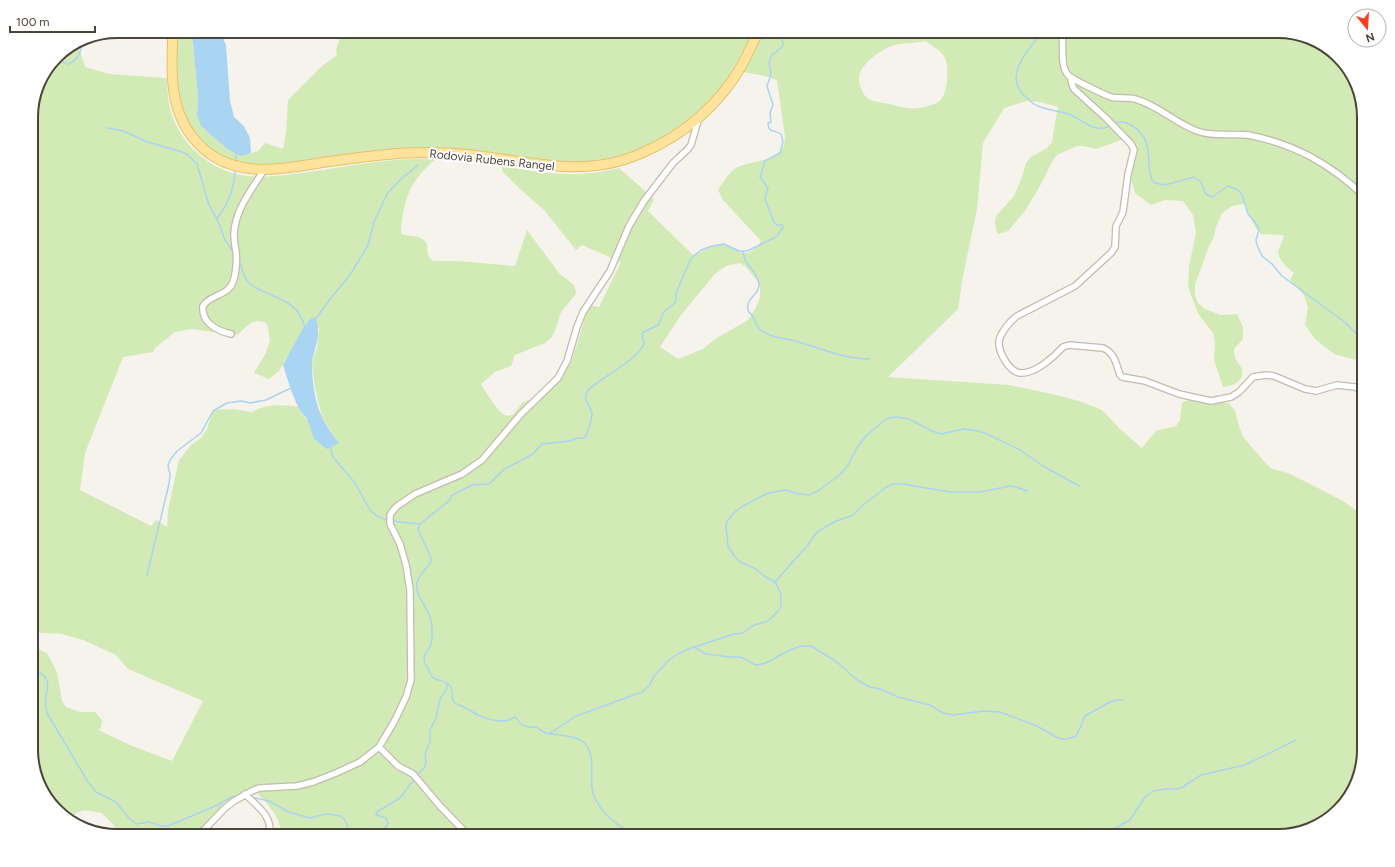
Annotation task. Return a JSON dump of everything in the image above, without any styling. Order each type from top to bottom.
[{"type":"main road","name":"Rodovia Rubens Rangel","points":[[173,38],[173,92],[179,114],[188,131],[203,148],[221,161],[239,168],[264,170],[416,152],[448,153],[570,167],[598,165],[620,161],[646,151],[681,131],[700,117],[721,95],[731,81],[755,38]]},
{"type":"street","points":[[1063,38],[1065,67],[1074,89],[1107,119],[1133,146],[1134,153],[1128,174],[1124,212],[1116,226],[1115,247],[1111,253],[1069,289],[1012,320],[1001,334],[999,341],[1003,359],[1013,370],[1021,373],[1034,370],[1063,347],[1069,345],[1107,350],[1115,359],[1119,373],[1122,377],[1145,381],[1179,394],[1211,401],[1231,397],[1239,392],[1253,377],[1266,375],[1274,376],[1305,389],[1316,391],[1337,385],[1357,388]]},
{"type":"street","points":[[1071,79],[1110,96],[1144,102],[1198,131],[1246,135],[1290,147],[1322,162],[1357,190]]},
{"type":"street","points":[[205,829],[224,809],[245,794],[255,789],[297,786],[313,782],[360,762],[379,747],[394,722],[406,697],[411,680],[410,590],[406,565],[400,544],[390,524],[390,515],[396,507],[415,494],[462,474],[482,460],[521,414],[558,378],[567,361],[583,312],[610,272],[629,226],[644,201],[673,163],[691,145],[700,117]]},
{"type":"street","points":[[232,334],[222,332],[207,321],[202,309],[206,302],[228,290],[232,284],[236,254],[234,232],[237,219],[244,202],[264,170]]},
{"type":"street","points":[[379,747],[398,766],[415,776],[440,806],[462,829]]},
{"type":"street","points":[[245,794],[266,815],[270,822],[270,829]]},
{"type":"green space","points":[[176,38],[193,38],[198,98],[197,115],[249,154],[258,151],[265,143],[283,149],[286,132],[288,100],[321,67],[337,55],[336,50],[340,38],[751,38],[727,80],[704,109],[689,123],[637,154],[583,166],[460,151],[261,168],[230,163],[192,135],[177,96]]},
{"type":"green space","points":[[761,38],[1278,38],[1298,41],[1322,51],[1344,73],[1353,92],[1357,112],[1357,360],[1334,354],[1315,339],[1305,325],[1308,307],[1304,295],[1290,280],[1294,273],[1280,259],[1278,252],[1284,236],[1261,234],[1253,223],[1244,204],[1232,206],[1222,213],[1195,285],[1195,295],[1198,303],[1205,309],[1221,315],[1237,314],[1243,327],[1243,339],[1234,349],[1235,357],[1241,367],[1241,379],[1235,384],[1223,387],[1214,360],[1215,343],[1213,333],[1199,315],[1188,286],[1189,267],[1196,233],[1193,215],[1183,201],[1165,200],[1151,205],[1135,193],[1128,168],[1130,150],[1124,139],[1096,149],[1077,146],[1057,155],[1025,211],[1008,231],[998,234],[995,221],[996,216],[1014,196],[1026,163],[1031,157],[1047,148],[1052,142],[1058,107],[1040,102],[1027,101],[1004,108],[983,143],[977,209],[962,281],[958,309],[888,377],[1009,385],[1061,396],[1102,410],[1120,429],[1142,448],[1156,431],[1176,426],[1180,420],[1182,403],[1192,398],[1205,402],[1229,403],[1235,411],[1243,437],[1270,468],[1288,473],[1343,501],[1357,511],[1357,750],[1351,780],[1341,798],[1334,806],[1326,813],[1308,823],[1278,829],[280,829],[280,825],[272,810],[255,791],[248,792],[204,829],[117,829],[102,813],[84,810],[76,813],[74,816],[65,809],[51,794],[46,785],[42,775],[38,755],[38,649],[47,653],[57,672],[62,701],[66,707],[80,712],[95,712],[102,720],[101,728],[98,730],[130,745],[172,761],[203,701],[128,669],[116,655],[83,640],[62,634],[38,632],[38,112],[44,87],[54,69],[69,54],[79,48],[85,67],[109,74],[167,78],[170,108],[176,125],[188,144],[205,160],[226,171],[237,174],[262,177],[386,161],[436,159],[419,175],[409,192],[404,211],[401,234],[419,237],[425,241],[427,244],[428,254],[433,261],[457,261],[515,266],[527,230],[559,273],[574,285],[576,294],[561,312],[555,331],[551,338],[545,343],[515,355],[511,366],[495,372],[481,384],[498,409],[503,414],[508,416],[513,415],[523,402],[539,397],[566,371],[572,360],[589,305],[599,307],[621,262],[582,245],[576,250],[544,210],[502,171],[502,166],[560,174],[589,173],[619,168],[654,199],[648,211],[693,255],[707,248],[719,245],[729,246],[746,253],[750,252],[761,241],[723,200],[718,190],[733,170],[740,166],[773,157],[783,146],[785,137],[777,80],[743,72]],"holes":[[[925,41],[944,55],[947,64],[947,84],[944,95],[940,100],[926,107],[912,108],[876,102],[867,98],[863,92],[859,83],[861,70],[876,54],[893,45]],[[740,263],[746,267],[756,279],[760,287],[760,297],[756,308],[748,320],[715,339],[703,349],[678,359],[660,347],[681,315],[715,274],[726,266]],[[310,319],[319,329],[317,347],[312,364],[315,388],[322,417],[338,443],[303,416],[299,407],[280,405],[268,406],[251,413],[234,409],[213,410],[207,429],[201,438],[191,445],[179,460],[168,510],[167,527],[156,520],[151,526],[80,490],[85,453],[123,357],[153,352],[155,348],[175,332],[191,329],[237,335],[248,325],[258,321],[267,324],[270,340],[266,353],[254,373],[269,379],[279,371]]]},
{"type":"water","points":[[193,38],[223,38],[226,45],[230,101],[234,117],[244,126],[250,138],[251,153],[241,156],[229,150],[201,126],[197,115],[198,98]]},
{"type":"water","points":[[315,317],[318,337],[312,365],[314,392],[322,417],[339,443],[327,449],[314,439],[307,418],[303,415],[296,402],[283,365],[302,330],[310,319]]},
{"type":"waterway","points":[[624,829],[606,814],[594,796],[592,790],[590,753],[587,746],[582,741],[569,736],[546,733],[536,727],[525,726],[520,723],[516,717],[504,721],[491,720],[482,717],[455,703],[452,690],[448,684],[433,678],[424,661],[425,655],[432,642],[431,620],[417,588],[417,583],[420,576],[432,560],[418,529],[420,524],[450,500],[451,496],[472,485],[489,484],[503,470],[533,454],[542,444],[584,438],[592,416],[586,400],[588,390],[627,362],[640,350],[644,344],[642,333],[658,325],[664,312],[676,302],[676,293],[691,258],[701,250],[724,244],[739,251],[747,251],[778,235],[783,227],[782,225],[777,225],[774,222],[765,199],[768,188],[760,177],[765,161],[780,153],[783,142],[781,134],[771,130],[768,126],[768,123],[771,122],[770,113],[773,105],[767,86],[771,74],[769,62],[772,55],[783,46],[782,38]]},
{"type":"waterway","points":[[1038,38],[1031,45],[1019,64],[1016,78],[1021,93],[1035,105],[1045,109],[1068,114],[1093,127],[1104,128],[1110,126]]},
{"type":"waterway","points":[[61,62],[68,64],[75,60],[79,55],[81,47]]},
{"type":"waterway","points":[[1113,124],[1125,122],[1140,132],[1145,139],[1149,156],[1151,178],[1155,183],[1165,185],[1194,177],[1201,182],[1206,194],[1212,197],[1228,186],[1236,189],[1242,194],[1248,214],[1259,230],[1256,240],[1262,256],[1272,264],[1282,276],[1346,323],[1357,335]]},
{"type":"waterway","points":[[108,128],[123,131],[148,142],[188,155],[197,164],[209,205],[217,219],[225,240],[234,253]]},
{"type":"waterway","points":[[236,153],[236,163]]},
{"type":"waterway","points":[[315,320],[350,275],[368,245],[374,222],[387,194],[400,180],[418,165]]},
{"type":"waterway","points":[[217,219],[230,195],[234,182],[235,169]]},
{"type":"waterway","points":[[743,251],[746,262],[756,275],[759,284],[759,288],[750,299],[748,306],[748,310],[759,328],[765,333],[775,337],[797,341],[835,354],[861,359],[870,359]]},
{"type":"waterway","points":[[238,259],[247,282],[255,288],[294,307],[300,315],[305,327]]},
{"type":"waterway","points":[[147,575],[169,484],[170,474],[168,466],[170,460],[177,451],[201,433],[213,411],[227,403],[241,401],[250,403],[266,400],[293,387]]},
{"type":"waterway","points":[[549,734],[576,716],[642,692],[649,686],[654,676],[669,660],[678,654],[691,648],[734,634],[743,633],[754,625],[766,622],[770,619],[781,606],[781,594],[775,582],[764,576],[756,569],[740,562],[735,557],[728,546],[727,521],[743,506],[768,493],[786,490],[809,495],[818,491],[841,474],[848,465],[858,446],[867,435],[886,419],[896,417],[909,419],[941,434],[964,429],[985,433],[1020,450],[1043,466],[1079,486]]},
{"type":"waterway","points":[[330,446],[333,457],[355,483],[370,510],[377,516],[389,521]]},
{"type":"waterway","points":[[775,582],[807,546],[817,532],[834,522],[853,515],[885,488],[893,484],[903,484],[950,492],[979,492],[1011,486],[1027,491]]},
{"type":"waterway","points":[[392,521],[420,524]]},
{"type":"waterway","points":[[696,648],[706,654],[740,657],[757,665],[766,663],[800,646],[811,646],[837,662],[857,680],[870,687],[880,689],[898,697],[930,705],[943,713],[953,715],[984,711],[1000,712],[1037,726],[1062,739],[1076,736],[1085,716],[1110,702],[1123,700]]},
{"type":"waterway","points":[[38,672],[45,677],[47,682],[47,713],[88,782],[96,792],[116,802],[136,824],[149,822],[161,826],[168,826],[218,805],[231,797],[239,796]]},
{"type":"waterway","points":[[417,775],[425,767],[425,754],[430,742],[430,730],[436,718],[440,699],[447,688],[447,684]]},
{"type":"waterway","points":[[1114,829],[1130,820],[1145,797],[1154,791],[1181,788],[1201,775],[1245,765],[1296,740]]},
{"type":"waterway","points":[[383,829],[388,824],[386,818],[376,815],[377,812],[400,798],[415,778]]},
{"type":"waterway","points":[[251,797],[269,801],[289,812],[310,818],[326,814],[341,816],[345,820],[349,829]]}]
